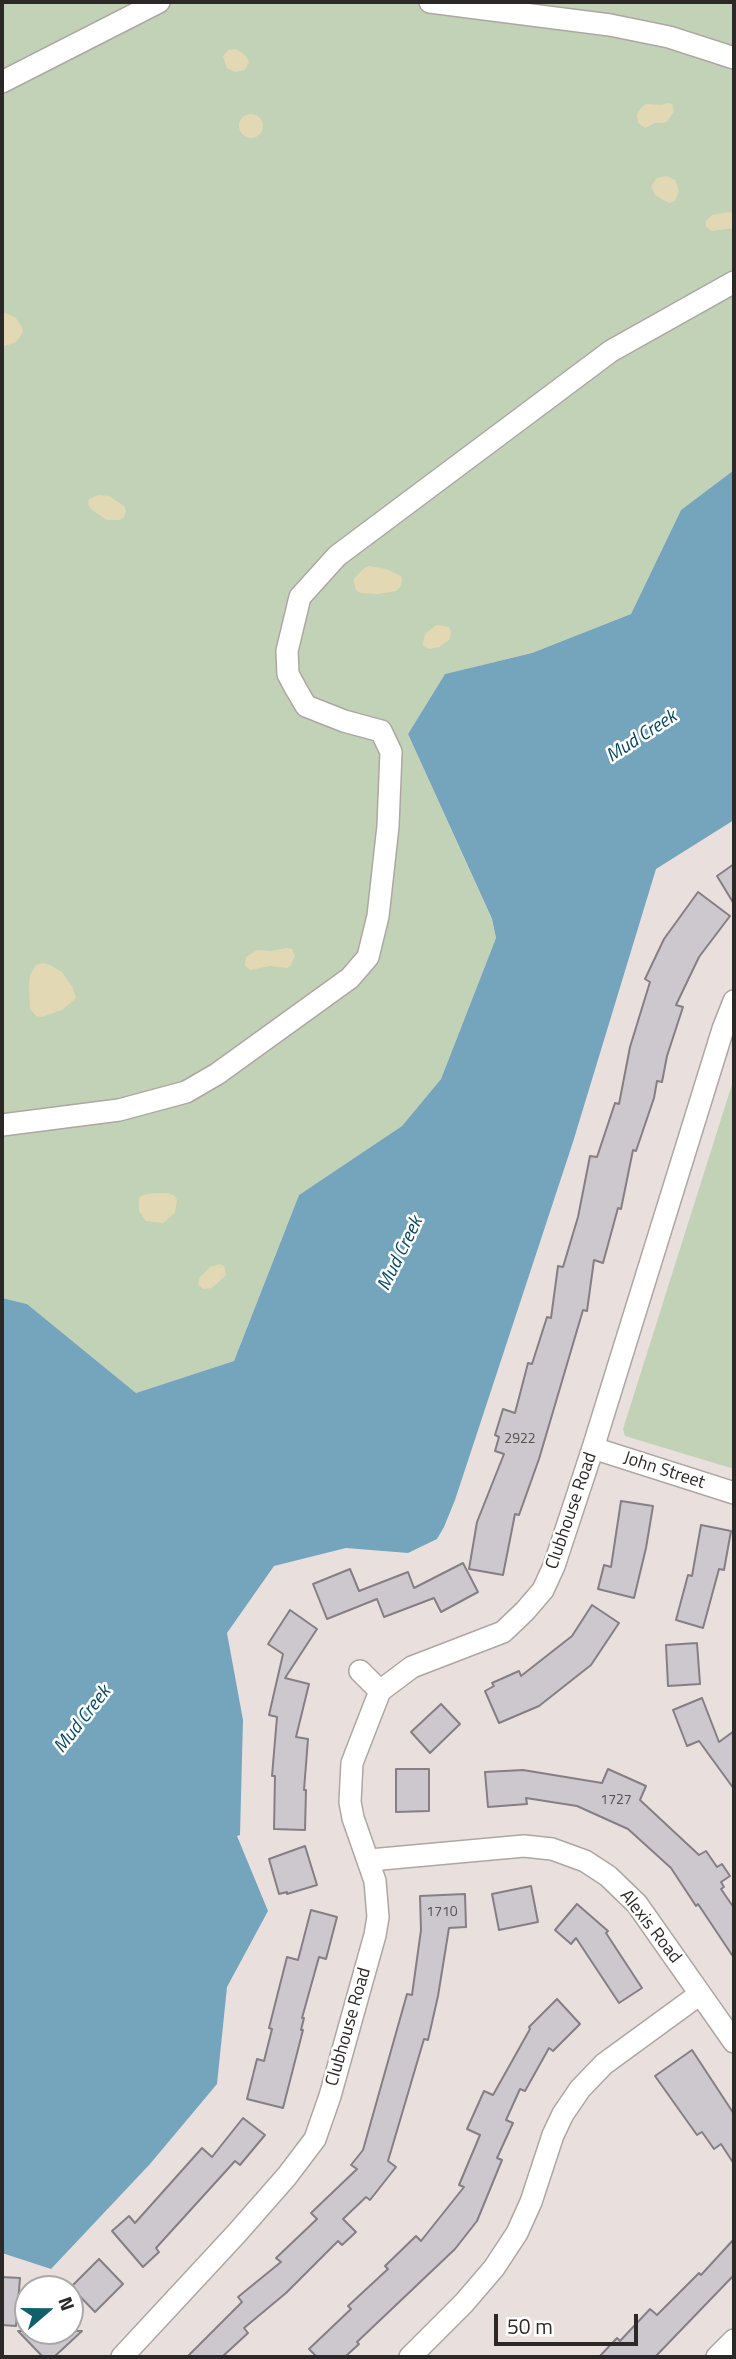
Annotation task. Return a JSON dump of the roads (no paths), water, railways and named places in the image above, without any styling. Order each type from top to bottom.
[{"type":"street","points":[[2,82],[159,2]]},
{"type":"street","points":[[430,2],[610,25],[669,37],[734,58]]},
{"type":"street","points":[[2,1125],[119,1110],[186,1092],[217,1074],[350,978],[368,957],[378,916],[388,826],[391,752],[381,731],[344,721],[306,706],[296,690],[288,674],[286,650],[300,597],[337,556],[611,351],[734,282]]},
{"type":"street","name":"Clubhouse Road","points":[[122,2357],[237,2233],[315,2139],[376,1935],[377,1899],[370,1860],[353,1818],[352,1763],[380,1691],[412,1667],[503,1632],[543,1590],[554,1566],[593,1448],[723,1029],[734,1002]]},
{"type":"street","name":"John Street","points":[[593,1448],[734,1493]]},
{"type":"street","points":[[360,1671],[380,1691]]},
{"type":"street","name":"Alexis Road","points":[[370,1860],[524,1846],[552,1849],[585,1861],[608,1876],[637,1904],[734,2042]]},
{"type":"street","points":[[410,2357],[464,2303],[494,2268],[517,2233],[531,2202],[553,2135],[580,2089],[604,2064],[700,1994]]},
{"type":"street","points":[[717,2357],[734,2340]]},
{"type":"water","name":"Mud Creek","points":[[734,470],[734,820],[656,869],[573,1142],[444,1527],[437,1539],[408,1553],[346,1548],[274,1566],[227,1633],[243,1720],[240,1835],[237,1836],[268,1911],[227,1987],[217,2084],[150,2164],[51,2269],[2,2253],[2,1298],[27,1304],[136,1393],[234,1361],[299,1195],[402,1126],[441,1079],[496,938],[492,919],[408,734],[445,674],[532,653],[631,614],[681,510]]}]
